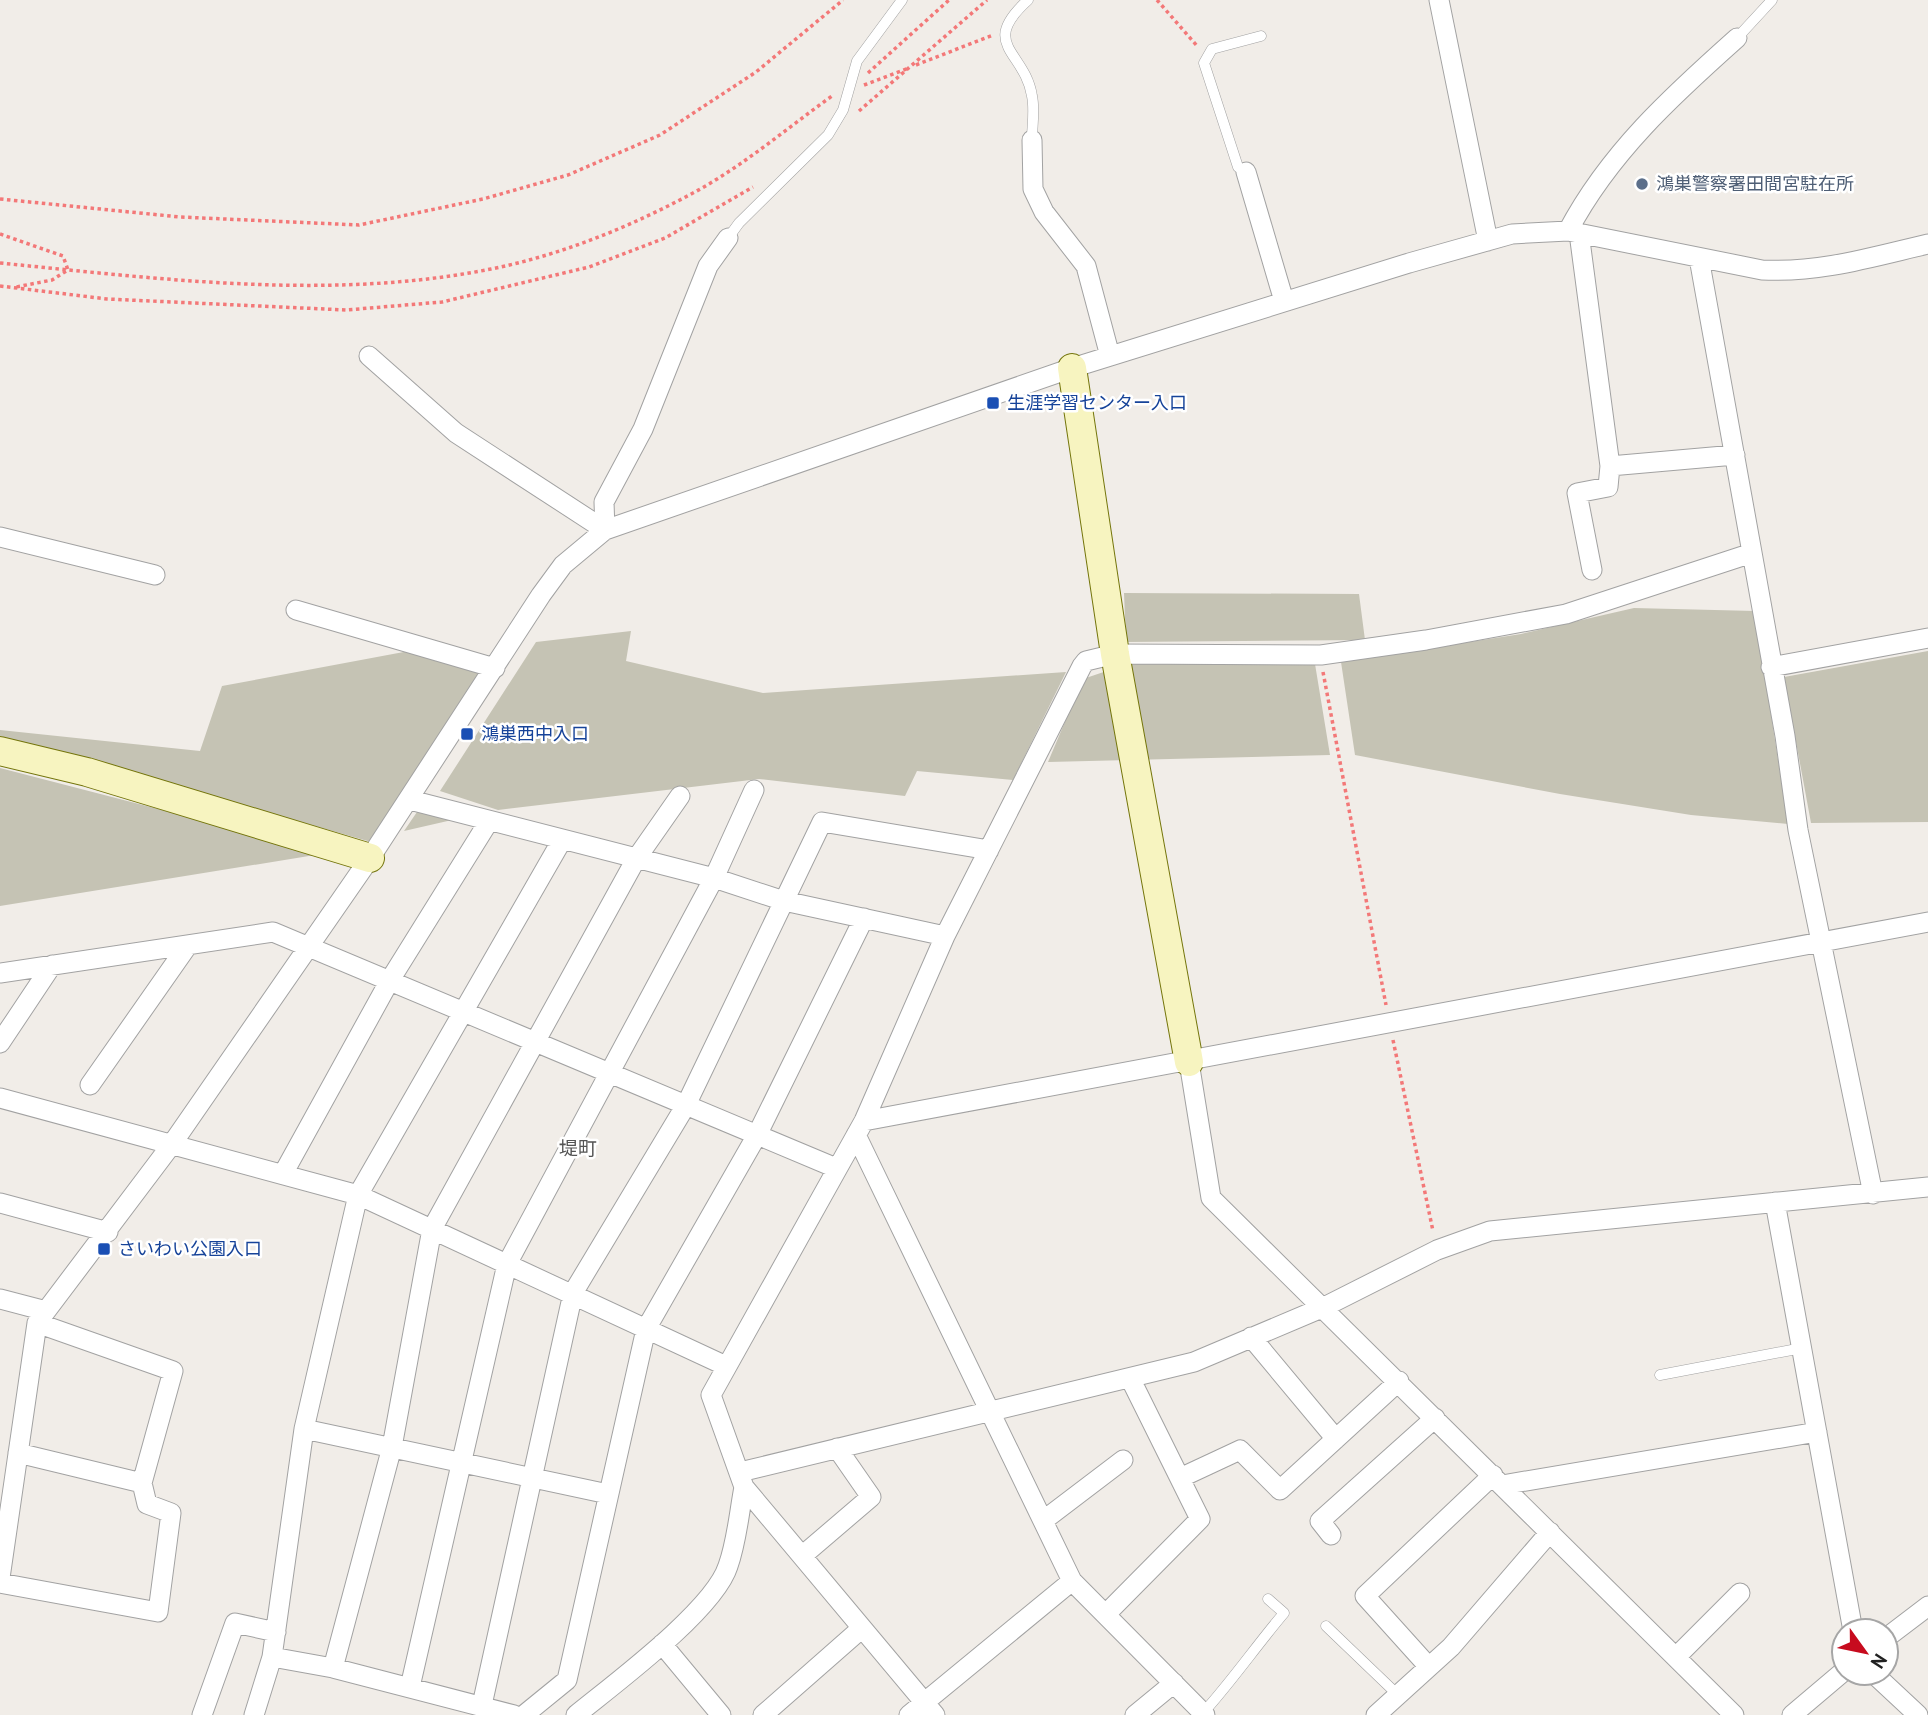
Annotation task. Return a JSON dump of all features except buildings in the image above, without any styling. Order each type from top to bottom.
[{"type":"street","points":[[1439,0],[1489,241]]},
{"type":"street","points":[[1592,570],[1577,493],[1608,487],[1610,466],[1573,232],[1629,142],[1665,102],[1737,38]]},
{"type":"street","points":[[1032,141],[1033,188],[1044,212],[1086,266],[1110,356]]},
{"type":"street","points":[[1246,172],[1284,301]]},
{"type":"street","points":[[0,1299],[41,1317],[173,1371],[142,1483],[147,1504],[171,1513],[158,1612],[0,1580],[7,1479],[18,1453],[41,1317],[108,1232],[172,1144],[310,946],[410,800],[564,565],[605,530],[1072,368],[1284,301],[1489,241],[1534,231],[1573,232],[1762,270],[1812,270],[1928,244]]},
{"type":"street","points":[[605,530],[604,502],[643,429],[708,266],[728,238]]},
{"type":"street","points":[[1699,258],[1798,830],[1873,1194]]},
{"type":"street","points":[[369,356],[456,433],[605,530]]},
{"type":"street","points":[[1072,368],[1115,654],[1211,1198],[1734,1715]]},
{"type":"street","points":[[1610,466],[1735,455]]},
{"type":"street","points":[[0,537],[155,575]]},
{"type":"street","points":[[1072,1581],[923,1711],[862,1628],[742,1480],[711,1395],[860,1128],[945,936],[1082,666],[1086,661],[1115,654],[1321,655],[1453,636],[1566,614],[1752,553]]},
{"type":"street","points":[[296,610],[495,668]]},
{"type":"street","points":[[1771,667],[1928,638]]},
{"type":"street","points":[[0,751],[87,772],[370,858]]},
{"type":"street","points":[[410,1687],[507,1264],[714,878],[754,790]]},
{"type":"street","points":[[334,1668],[392,1447],[432,1229],[636,859],[680,796]]},
{"type":"street","points":[[410,800],[714,878],[784,901],[945,936]]},
{"type":"street","points":[[283,1174],[390,980],[489,821]]},
{"type":"street","points":[[482,1705],[573,1293],[686,1105],[822,822],[989,850]]},
{"type":"street","points":[[254,1715],[272,1657],[304,1429],[358,1195],[562,841]]},
{"type":"street","points":[[524,1715],[566,1680],[646,1329],[757,1135],[864,918]]},
{"type":"street","points":[[860,1128],[1390,1023],[1928,922]]},
{"type":"street","points":[[0,973],[273,932],[836,1168]]},
{"type":"street","points":[[90,1085],[188,945]]},
{"type":"street","points":[[0,1043],[52,965]]},
{"type":"street","points":[[0,1098],[358,1195],[726,1366]]},
{"type":"street","points":[[860,1128],[990,1412],[1072,1581],[1204,1714]]},
{"type":"street","points":[[742,1480],[837,1448],[1131,1380],[1195,1362],[1324,1307],[1437,1250],[1490,1231],[1928,1187]]},
{"type":"street","points":[[1775,1202],[1850,1617]]},
{"type":"street","points":[[0,1203],[108,1232]]},
{"type":"street","points":[[1251,1338],[1336,1439]]},
{"type":"street","points":[[1106,1614],[1200,1519],[1131,1380]]},
{"type":"street","points":[[1180,1478],[1240,1450],[1280,1490],[1399,1381]]},
{"type":"street","points":[[1331,1535],[1320,1521],[1435,1418]]},
{"type":"street","points":[[304,1429],[608,1494]]},
{"type":"street","points":[[1429,1667],[1365,1596],[1498,1480],[1817,1432]]},
{"type":"street","points":[[803,1556],[871,1497],[837,1448]]},
{"type":"street","points":[[18,1453],[142,1483]]},
{"type":"street","points":[[1044,1520],[1123,1460]]},
{"type":"street","points":[[576,1715],[662,1644],[716,1589],[728,1567],[742,1480]]},
{"type":"street","points":[[1391,1707],[1451,1647],[1550,1532]]},
{"type":"street","points":[[1677,1656],[1740,1593]]},
{"type":"street","points":[[1900,1627],[1928,1606]]},
{"type":"street","points":[[202,1715],[235,1623],[276,1632]]},
{"type":"street","points":[[764,1715],[862,1628]]},
{"type":"street","points":[[662,1644],[721,1715]]},
{"type":"street","points":[[272,1657],[334,1668],[514,1715]]},
{"type":"street","points":[[1135,1715],[1174,1683]]},
{"type":"street","points":[[1792,1715],[1830,1683]]},
{"type":"street","points":[[1888,1687],[1918,1715]]},
{"type":"lane","points":[[728,238],[739,223],[828,135],[843,110],[857,61],[902,0]]},
{"type":"lane","points":[[1028,0],[1008,22],[1004,33],[1006,48],[1020,68],[1032,95],[1032,141]]},
{"type":"lane","points":[[1737,38],[1772,0]]},
{"type":"lane","points":[[1246,172],[1238,167],[1210,89],[1204,63],[1212,49],[1261,36]]},
{"type":"lane","points":[[1660,1375],[1802,1348]]},
{"type":"lane","points":[[1204,1714],[1232,1680],[1238,1667],[1284,1613],[1268,1599]]},
{"type":"lane","points":[[1326,1626],[1391,1707]]},
{"type":"path","points":[[0,199],[180,217],[359,225],[483,199],[568,175],[660,135],[755,72],[843,0]]},
{"type":"path","points":[[851,87],[949,0]]},
{"type":"path","points":[[857,113],[987,0]]},
{"type":"path","points":[[1157,0],[1206,56]]},
{"type":"path","points":[[0,262],[68,270],[304,284],[363,284],[491,269],[582,243],[676,202],[734,167],[838,91],[870,84],[1004,33]]},
{"type":"path","points":[[0,288],[107,299],[346,310],[442,302],[589,267],[665,238],[760,183]]},
{"type":"path","points":[[0,234],[63,256],[68,270]]},
{"type":"path","points":[[13,288],[52,280],[68,270]]},
{"type":"path","points":[[1321,655],[1390,1023],[1437,1250]]},
{"type":"shaded area","points":[[1124,593],[1359,594],[1365,640],[1126,642]]},
{"type":"shaded area","points":[[1634,608],[1755,611],[1788,824],[1691,815],[1560,794],[1355,755],[1341,662],[1521,634]]},
{"type":"shaded area","points":[[631,631],[626,661],[763,693],[1066,672],[1013,780],[917,771],[905,796],[759,779],[498,810],[440,791],[536,642]]},
{"type":"shaded area","points":[[409,651],[481,671],[371,842],[0,736],[0,730],[200,751],[222,686]]},
{"type":"shaded area","points":[[1928,651],[1928,822],[1811,823],[1784,677]]},
{"type":"shaded area","points":[[1139,660],[1315,664],[1330,755],[1048,762],[1083,679]]},
{"type":"shaded area","points":[[0,768],[193,818],[315,855],[0,906]]},
{"type":"shaded area","points":[[417,812],[452,820],[404,831]]},
{"type":"place","name":"鴻巣警察署田間宮駐在所","points":[[1642,184]]},
{"type":"place","name":"生涯学習センター入口","points":[[993,403]]},
{"type":"place","name":"鴻巣西中入口","points":[[467,734]]},
{"type":"place","name":"さいわい公園入口","points":[[104,1249]]},
{"type":"district","name":"堤町","points":[[578,1148]]}]
